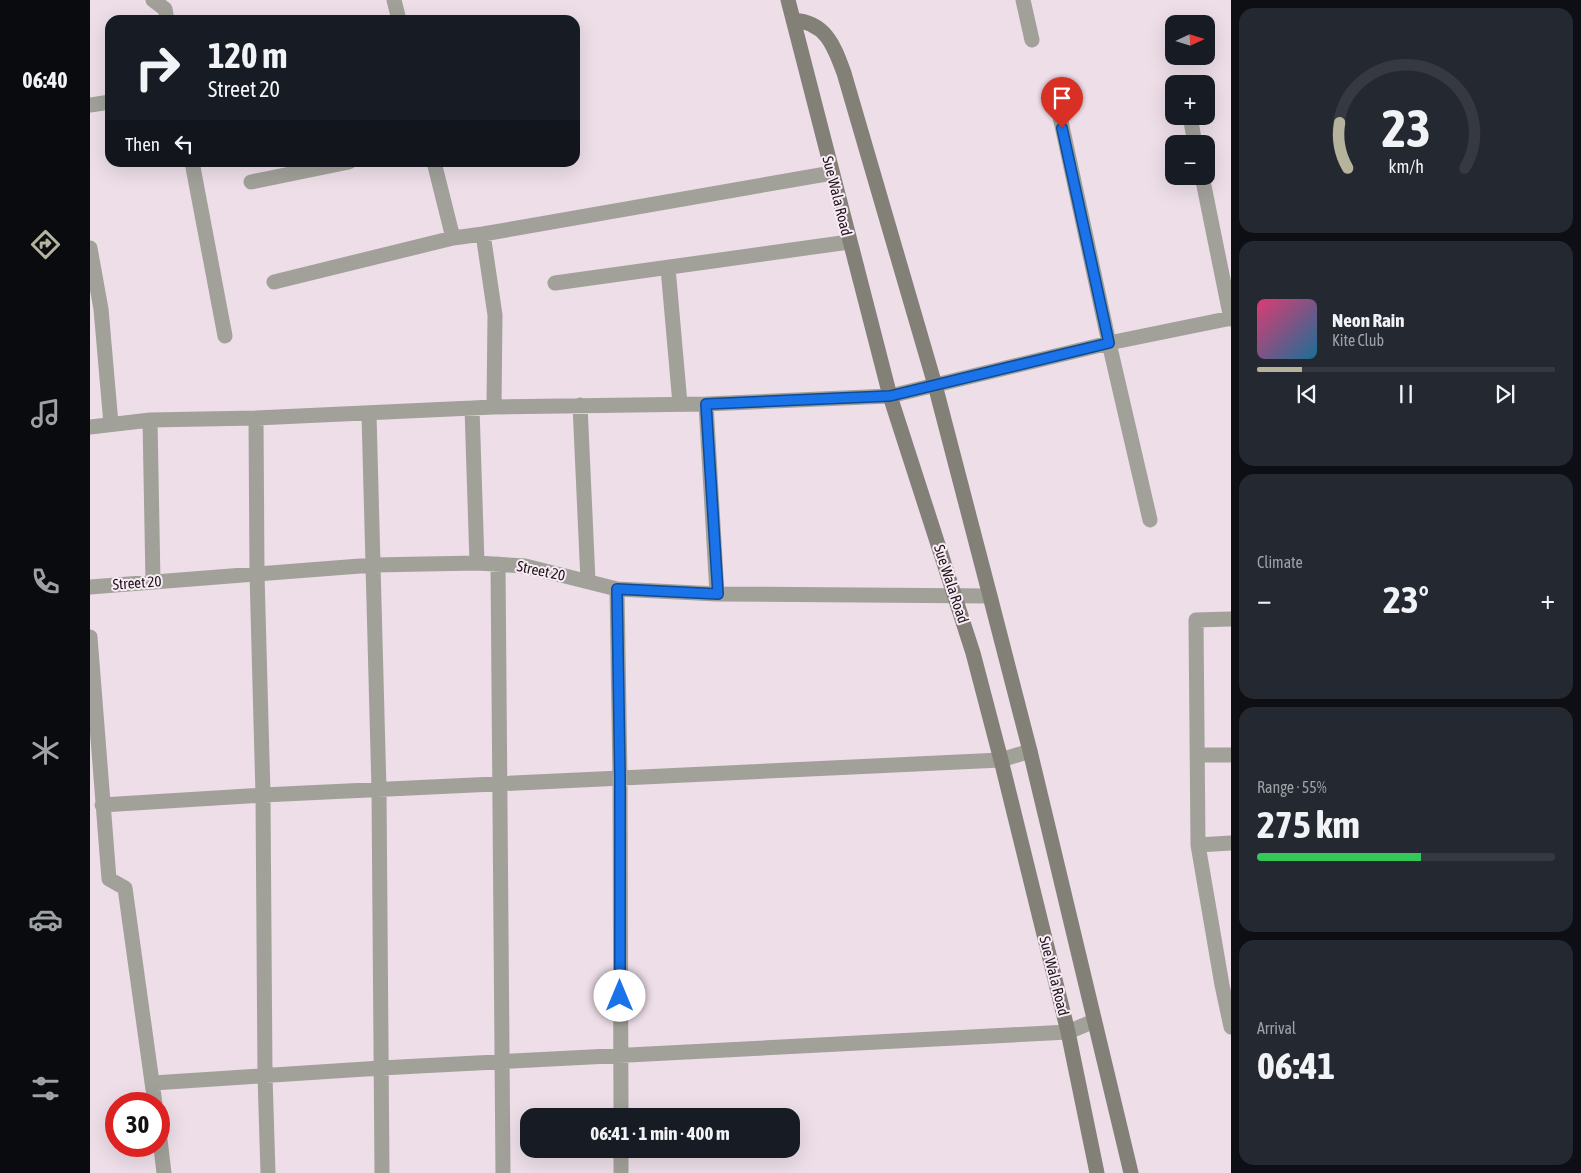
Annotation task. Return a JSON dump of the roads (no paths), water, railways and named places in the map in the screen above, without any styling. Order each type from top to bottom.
[{"type":"street","points":[[153,0],[165,9],[166,15]]},
{"type":"street","points":[[394,0],[398,15]]},
{"type":"street","name":"Sue Wala Road","points":[[788,0],[890,396],[956,595],[973,653],[1068,1032],[1097,1173]]},
{"type":"street","points":[[1023,0],[1032,40]]},
{"type":"street","points":[[794,20],[802,20],[820,29],[834,45],[844,73],[935,385],[1030,751],[1131,1173]]},
{"type":"street","points":[[1054,90],[1150,520]]},
{"type":"street","points":[[90,105],[105,103]]},
{"type":"street","points":[[193,167],[225,336]]},
{"type":"street","points":[[251,182],[324,167]]},
{"type":"street","points":[[435,167],[453,238]]},
{"type":"street","points":[[274,282],[453,238],[832,173]]},
{"type":"street","points":[[90,427],[150,420],[368,414],[494,407],[706,404],[890,396],[1109,343],[1231,318],[1204,185]]},
{"type":"street","points":[[483,234],[495,314],[494,407]]},
{"type":"street","points":[[555,283],[849,242]]},
{"type":"street","points":[[90,248],[101,309],[111,424]]},
{"type":"street","points":[[668,268],[680,404]]},
{"type":"street","points":[[706,404],[718,594]]},
{"type":"street","points":[[580,405],[588,581]]},
{"type":"street","points":[[472,408],[477,563]]},
{"type":"street","points":[[368,414],[380,790],[382,1173]]},
{"type":"street","points":[[256,418],[268,1173]]},
{"type":"street","points":[[150,420],[153,582]]},
{"type":"street","name":"Street 20","points":[[90,587],[373,565],[477,563],[524,566],[617,589],[718,594],[990,596]]},
{"type":"street","points":[[498,564],[503,1173]]},
{"type":"street","points":[[617,589],[620,779],[621,1108]]},
{"type":"street","points":[[1231,619],[1196,620],[1198,845],[1231,1027]]},
{"type":"street","points":[[90,637],[91,674],[109,879],[125,888],[154,1092]]},
{"type":"street","points":[[102,805],[263,795],[1001,760],[1030,751]]},
{"type":"street","points":[[1197,755],[1231,754]]},
{"type":"street","points":[[1198,845],[1231,844]]},
{"type":"street","points":[[1216,949],[1231,947]]},
{"type":"street","points":[[153,1083],[501,1061],[1068,1032],[1094,1021]]},
{"type":"street","points":[[162,1157],[164,1173]]},
{"type":"street","points":[[621,1158],[621,1173]]}]
